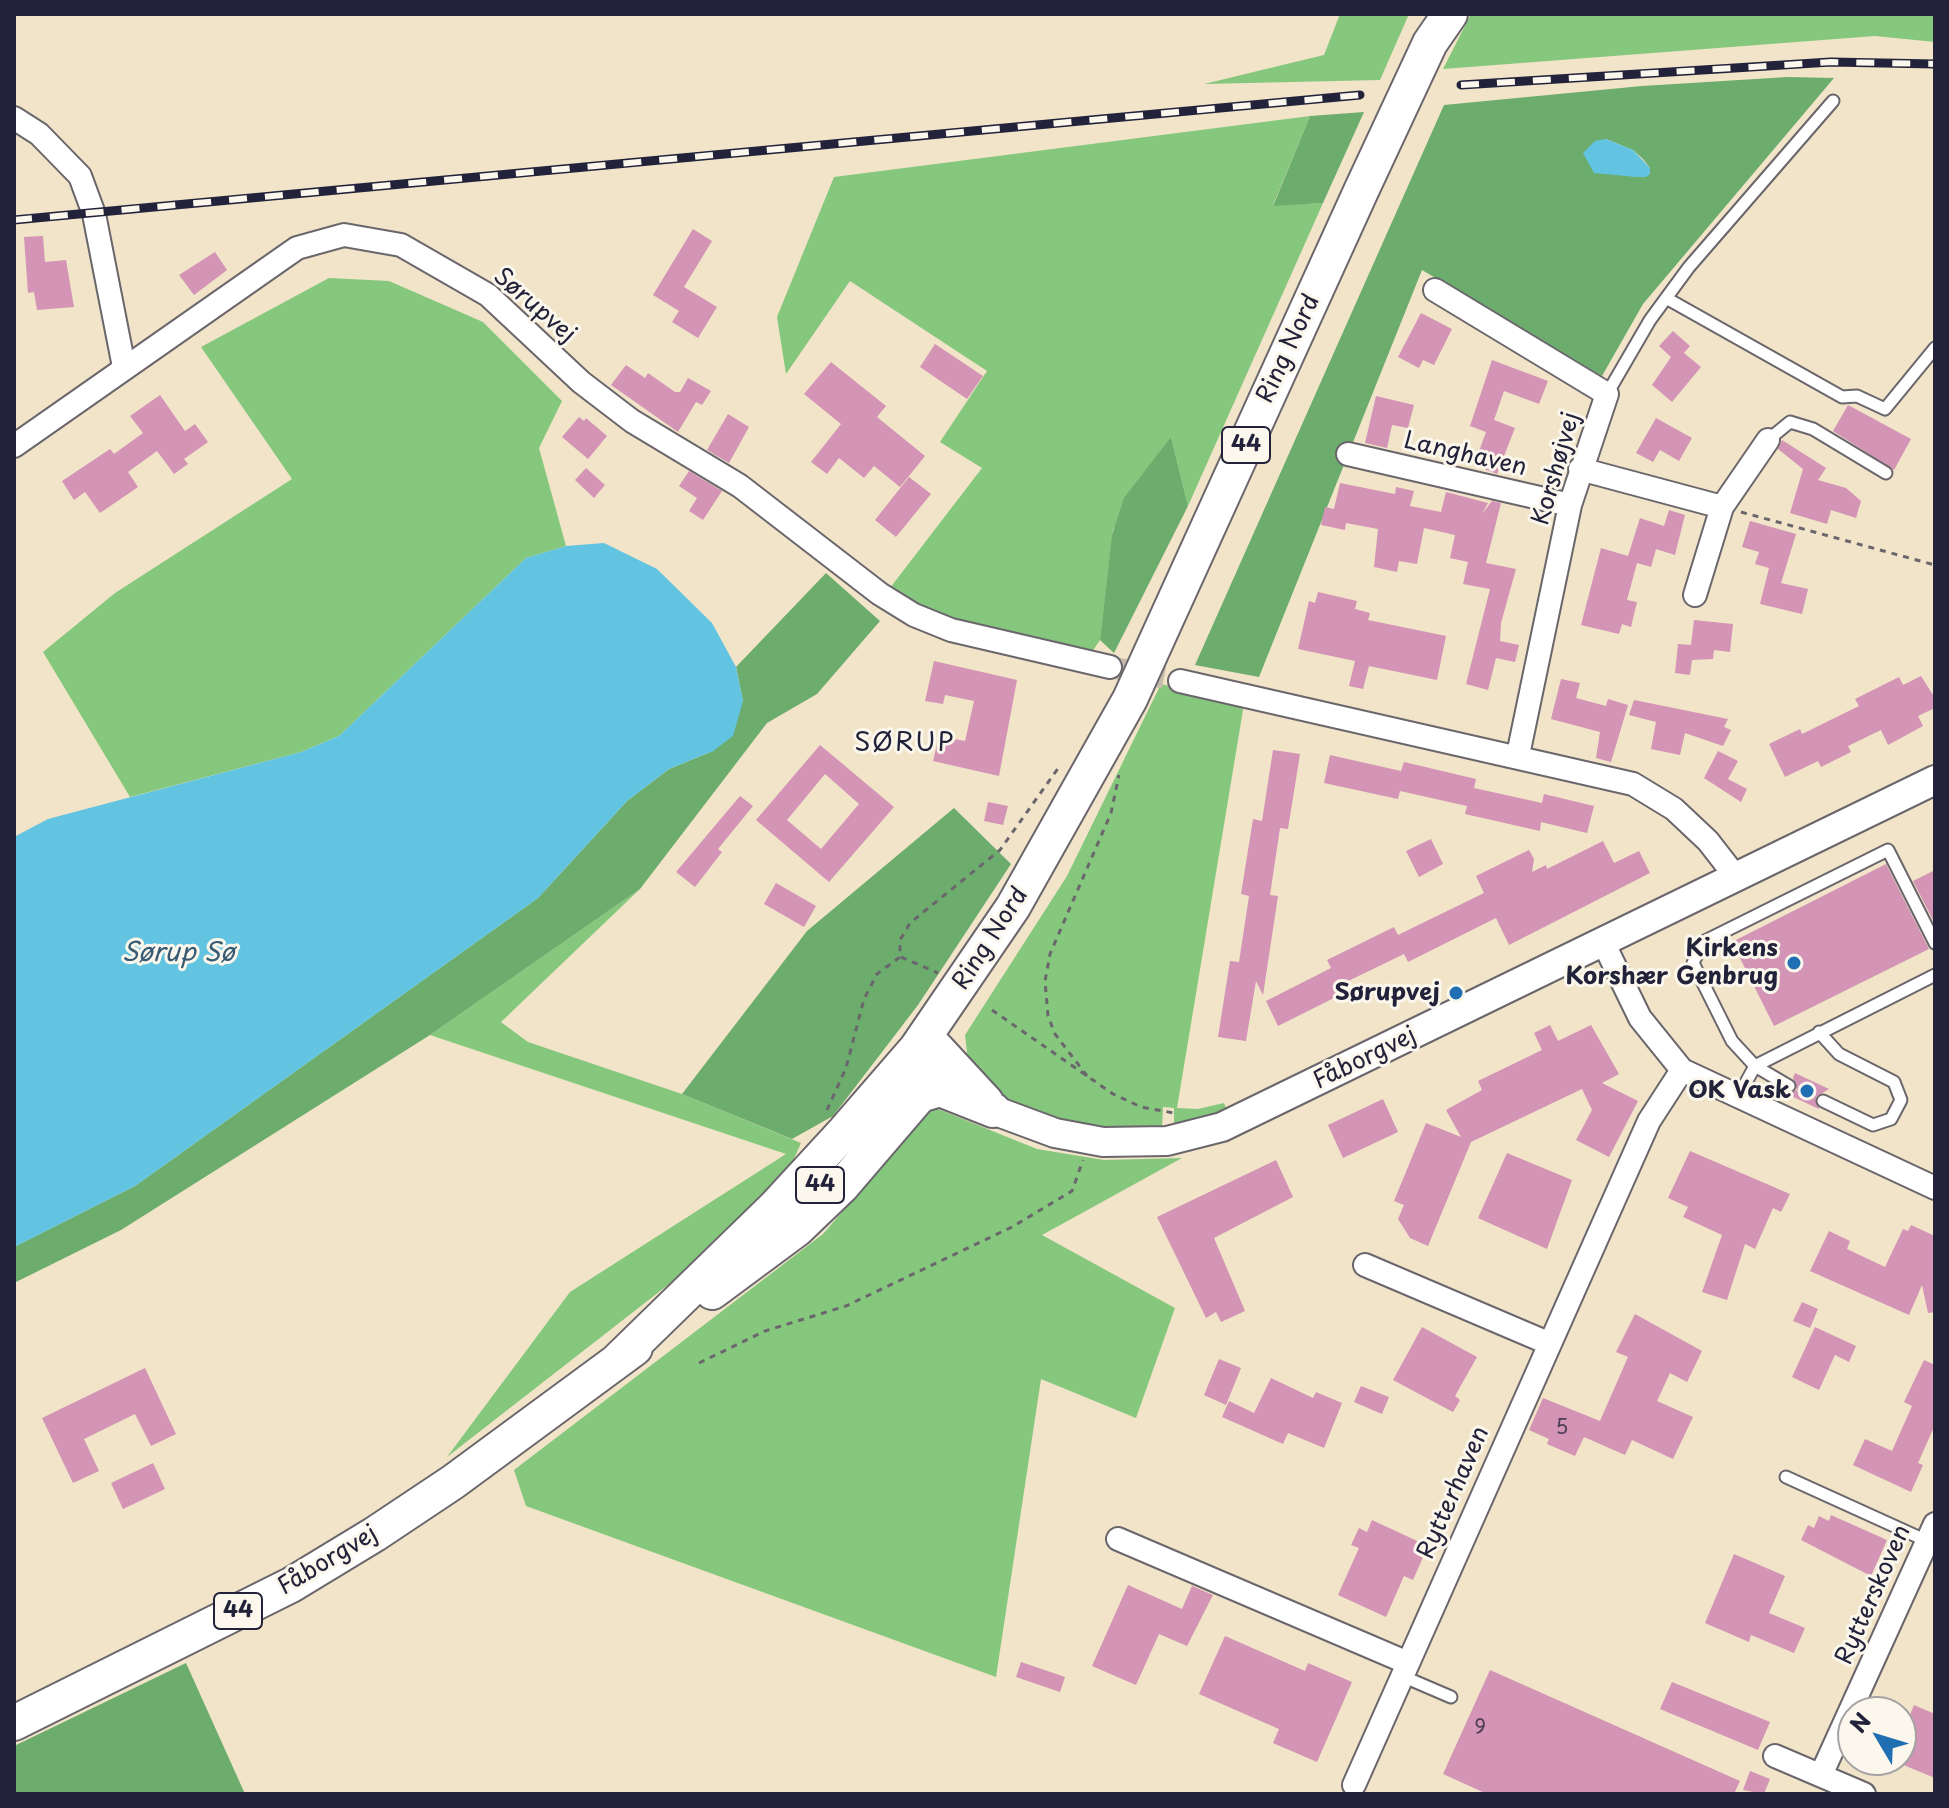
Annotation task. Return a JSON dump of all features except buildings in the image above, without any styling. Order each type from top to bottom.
[{"type":"main road","name":"Ring Nord","points":[[928,1064],[1130,699],[1435,29],[1450,14]]},
{"type":"main road","name":"Ring Nord","points":[[928,1064],[1045,887],[1091,801],[1118,742],[1130,699]]},
{"type":"main road","points":[[928,1064],[993,1110]]},
{"type":"main road","name":"Fåborgvej","points":[[14,1723],[291,1585],[466,1473],[797,1229],[842,1186],[920,1095],[931,1089],[928,1064]]},
{"type":"main road","name":"Fåborgvej","points":[[618,1360],[928,1064]]},
{"type":"street","points":[[14,118],[39,134],[80,176],[94,214],[124,367]]},
{"type":"street","name":"Sørupvej","points":[[14,446],[297,248],[344,235],[401,245],[488,295],[581,382],[632,421],[740,486],[880,594],[914,615],[951,630],[1110,667]]},
{"type":"street","name":"Korshøjvej","points":[[1435,290],[1607,394],[1570,505],[1518,755]]},
{"type":"street","points":[[1695,595],[1722,507],[1768,440]]},
{"type":"street","name":"Langhaven","points":[[1348,454],[1570,505]]},
{"type":"street","points":[[1580,469],[1722,507]]},
{"type":"street","points":[[1180,681],[1518,755],[1633,784],[1674,809],[1708,841],[1736,877]]},
{"type":"street","name":"Fåborgvej","points":[[993,1110],[1041,1129],[1087,1141],[1145,1143],[1222,1127],[1935,780]]},
{"type":"street","points":[[1603,942],[1640,1018],[1682,1070],[1935,1188]]},
{"type":"street","name":"Rytterhaven","points":[[1354,1785],[1649,1121],[1682,1070]]},
{"type":"street","points":[[1365,1265],[1548,1343]]},
{"type":"street","name":"Rytterskoven","points":[[1821,1775],[1931,1533]]},
{"type":"street","points":[[1118,1539],[1405,1670]]},
{"type":"street","points":[[1775,1756],[1864,1794]]},
{"type":"lane","points":[[1607,394],[1666,298],[1833,101]]},
{"type":"lane","points":[[1666,298],[1842,397],[1857,396],[1885,409],[1935,348]]},
{"type":"lane","points":[[1768,440],[1790,422],[1813,429],[1886,473]]},
{"type":"lane","points":[[1789,1086],[1755,1066],[1732,1041],[1693,963],[1703,942],[1888,850],[1935,943]]},
{"type":"lane","points":[[1738,1097],[1755,1066],[1935,975]]},
{"type":"lane","points":[[1819,1032],[1839,1054],[1894,1082],[1901,1100],[1891,1119],[1873,1125],[1823,1101]]},
{"type":"lane","points":[[1786,1477],[1931,1533]]},
{"type":"lane","points":[[1405,1670],[1451,1697]]},
{"type":"path","points":[[1722,507],[1935,565]]},
{"type":"path","points":[[1087,1076],[1055,1034],[1048,1016],[1045,981],[1050,954],[1117,796],[1118,742]]},
{"type":"path","points":[[900,957],[900,940],[910,923],[1000,850],[1064,759]]},
{"type":"path","points":[[900,957],[941,975]]},
{"type":"path","points":[[827,1110],[846,1068],[864,999],[877,974],[900,957]]},
{"type":"path","points":[[992,1010],[1087,1076],[1141,1107],[1182,1114]]},
{"type":"path","points":[[699,1363],[765,1331],[846,1306],[1052,1205],[1072,1191],[1087,1141]]},
{"type":"green space","points":[[1340,14],[1409,14],[1380,80],[1204,84],[1324,55]]},
{"type":"green space","points":[[1471,14],[1935,14],[1935,42],[1875,36],[1443,69]]},
{"type":"green space","points":[[1788,77],[1834,78],[1643,304],[1602,376],[1422,270],[1259,677],[1195,665],[1444,105],[1642,86]],"holes":[[[1606,139],[1633,150],[1650,168],[1646,177],[1615,174]]]},
{"type":"green space","points":[[1364,112],[1323,203],[1273,206],[1310,116]]},
{"type":"green space","points":[[1310,116],[1273,205],[1323,203],[1188,506],[1171,437],[1113,530],[1100,640],[1092,652],[939,618],[890,588],[982,468],[940,442],[987,371],[850,281],[786,374],[777,317],[834,177]]},
{"type":"green space","points":[[329,278],[389,281],[483,322],[562,401],[539,448],[566,546],[526,558],[339,736],[301,752],[130,797],[43,652],[115,593],[292,479],[201,347]]},
{"type":"green space","points":[[1171,437],[1188,506],[1114,653],[1100,640],[1112,535],[1124,498]]},
{"type":"green space","points":[[826,573],[880,621],[817,694],[767,723],[640,889],[430,1035],[121,1230],[14,1283],[14,1247],[135,1186],[538,898],[627,801],[669,769],[713,751],[743,701],[736,667]]},
{"type":"green space","points":[[1161,684],[1244,704],[1177,1108],[1198,1109],[1224,1103],[1228,1113],[1174,1127],[1174,1108],[1163,1107],[1162,1129],[1092,1128],[1028,1111],[998,1096],[968,1061],[965,1035],[1067,876]]},
{"type":"green space","points":[[954,808],[1011,864],[918,1005],[833,1116],[792,1139],[682,1094],[807,931]]},
{"type":"green space","points":[[640,889],[501,1022],[528,1042],[682,1094],[801,1143],[789,1170],[709,1253],[447,1457],[570,1292],[786,1154],[430,1035]]},
{"type":"green space","points":[[933,1107],[1037,1149],[1104,1160],[1182,1158],[1042,1235],[1175,1308],[1136,1418],[1041,1379],[996,1677],[526,1506],[514,1470],[823,1234]]},
{"type":"green space","points":[[186,1663],[245,1794],[14,1794],[14,1746]]},
{"type":"water","points":[[1606,139],[1633,150],[1650,168],[1650,174],[1636,177],[1594,173],[1583,153],[1595,141]]},
{"type":"water","name":"Sørup Sø","points":[[604,543],[657,569],[712,623],[736,667],[743,701],[733,736],[713,751],[669,769],[627,801],[538,898],[135,1186],[14,1247],[14,837],[48,819],[301,752],[339,736],[526,558],[566,546]]},
{"type":"tunnel","points":[[1110,667],[1180,681]]},
{"type":"railway","points":[[1461,85],[1831,62],[1935,64]]},
{"type":"railway","points":[[14,220],[1360,95]]},
{"type":"place","name":"Kirkens Korshær Genbrug","points":[[1794,963]]},
{"type":"place","name":"Sørupvej","points":[[1456,993]]},
{"type":"place","name":"OK Vask","points":[[1807,1091]]},
{"type":"district","name":"SØRUP","points":[[905,744]]}]
